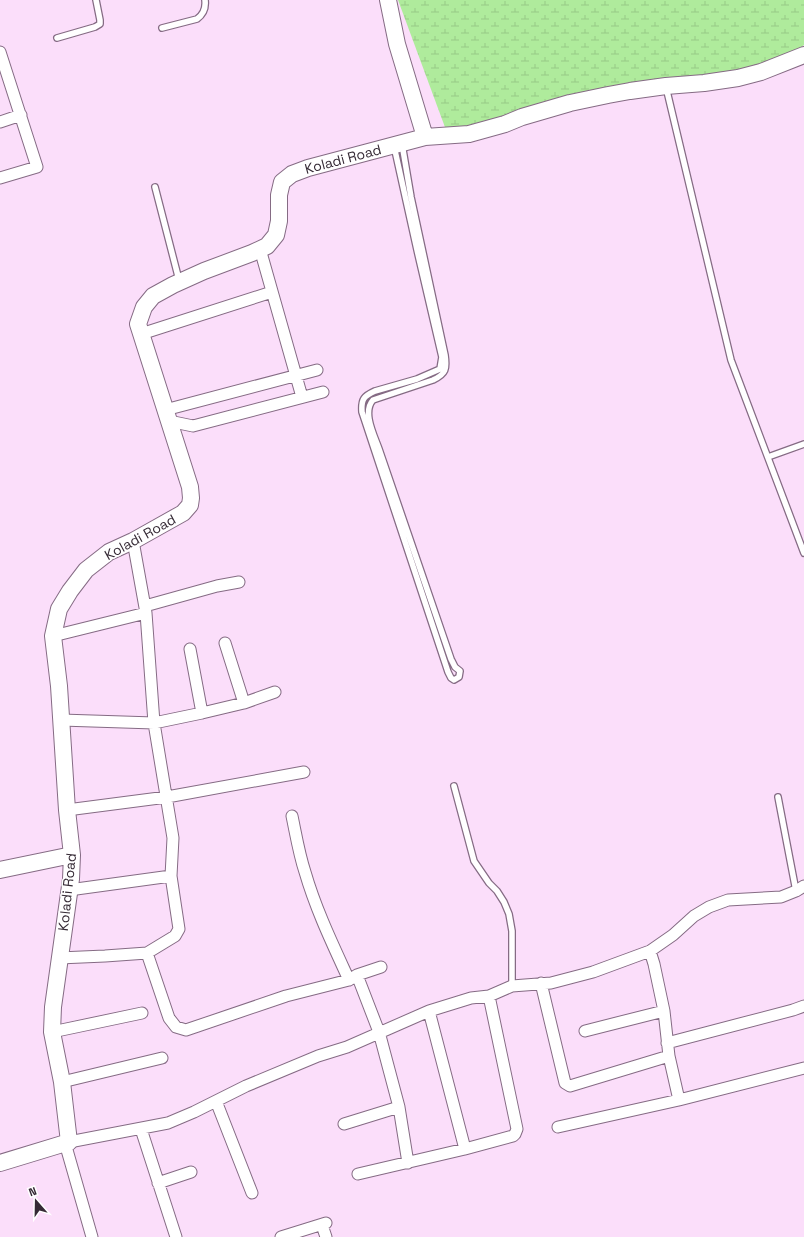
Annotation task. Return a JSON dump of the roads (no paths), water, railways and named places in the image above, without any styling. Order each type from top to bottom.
[{"type":"street","points":[[388,0],[397,44],[425,137]]},
{"type":"street","name":"Koladi Road","points":[[67,1143],[62,1082],[52,1032],[53,1007],[69,890],[72,855],[53,636],[59,609],[70,590],[86,570],[109,552],[133,541],[183,513],[190,505],[192,498],[190,487],[138,324],[144,307],[154,296],[179,282],[267,246],[276,235],[279,221],[279,196],[282,182],[292,174],[308,168],[425,137],[469,134],[570,103],[630,90],[704,83],[738,78],[762,72],[804,55]]},
{"type":"street","points":[[0,178],[37,167],[1,57]]},
{"type":"street","points":[[0,122],[21,115]]},
{"type":"street","points":[[260,249],[302,397]]},
{"type":"street","points":[[141,334],[272,292]]},
{"type":"street","points":[[167,416],[317,370]]},
{"type":"street","points":[[167,416],[194,426],[323,392]]},
{"type":"street","points":[[59,958],[146,954],[175,936],[179,929],[171,876],[173,838],[154,723],[146,610],[133,541]]},
{"type":"street","points":[[53,636],[146,610],[217,586],[239,582]]},
{"type":"street","points":[[224,643],[244,703]]},
{"type":"street","points":[[190,649],[202,713]]},
{"type":"street","points":[[61,720],[154,723],[244,703],[275,692]]},
{"type":"street","points":[[67,810],[167,797],[304,772]]},
{"type":"street","points":[[292,816],[301,858],[320,915],[380,1032],[399,1107],[408,1163]]},
{"type":"street","points":[[0,870],[72,855]]},
{"type":"street","points":[[69,890],[171,876]]},
{"type":"street","points":[[0,1163],[67,1143],[168,1124],[246,1086],[318,1056],[347,1047],[429,1011],[471,998],[489,996],[512,986],[558,981],[593,972],[650,951],[673,935],[694,916],[709,907],[728,900],[781,897],[800,888]]},
{"type":"street","points":[[650,951],[664,1011],[669,1056],[679,1100]]},
{"type":"street","points":[[146,954],[169,1018],[176,1027],[186,1030],[286,996],[353,978],[381,967]]},
{"type":"street","points":[[542,983],[565,1084],[570,1086],[669,1056]]},
{"type":"street","points":[[358,1174],[465,1149],[513,1136],[517,1132],[489,996]]},
{"type":"street","points":[[667,1043],[804,1006]]},
{"type":"street","points":[[429,1011],[465,1149]]},
{"type":"street","points":[[585,1031],[664,1011]]},
{"type":"street","points":[[52,1032],[142,1014]]},
{"type":"street","points":[[62,1082],[162,1058]]},
{"type":"street","points":[[558,1127],[679,1100],[804,1068]]},
{"type":"street","points":[[216,1101],[252,1193]]},
{"type":"street","points":[[344,1124],[399,1107]]},
{"type":"street","points":[[140,1129],[176,1237]]},
{"type":"street","points":[[67,1143],[92,1237]]},
{"type":"street","points":[[158,1183],[191,1172]]},
{"type":"street","points":[[281,1237],[295,1235],[324,1224],[326,1237]]},
{"type":"lane","points":[[57,38],[100,24],[96,0]]},
{"type":"lane","points":[[162,28],[197,19],[202,16],[205,0]]},
{"type":"lane","points":[[666,86],[732,360],[804,553]]},
{"type":"lane","points":[[398,144],[445,355],[446,369],[440,376],[433,380],[373,400],[369,404],[368,410],[369,419],[379,449],[453,662],[455,667],[460,671],[459,677],[454,680],[449,676],[362,412],[363,399],[366,395],[431,374],[440,369],[442,364],[442,357],[417,250],[398,144]]},
{"type":"lane","points":[[155,187],[179,282]]},
{"type":"lane","points":[[768,457],[804,444]]},
{"type":"lane","points":[[454,786],[474,861],[489,883],[497,891],[509,914],[512,931],[512,986]]},
{"type":"lane","points":[[778,797],[800,888]]}]
